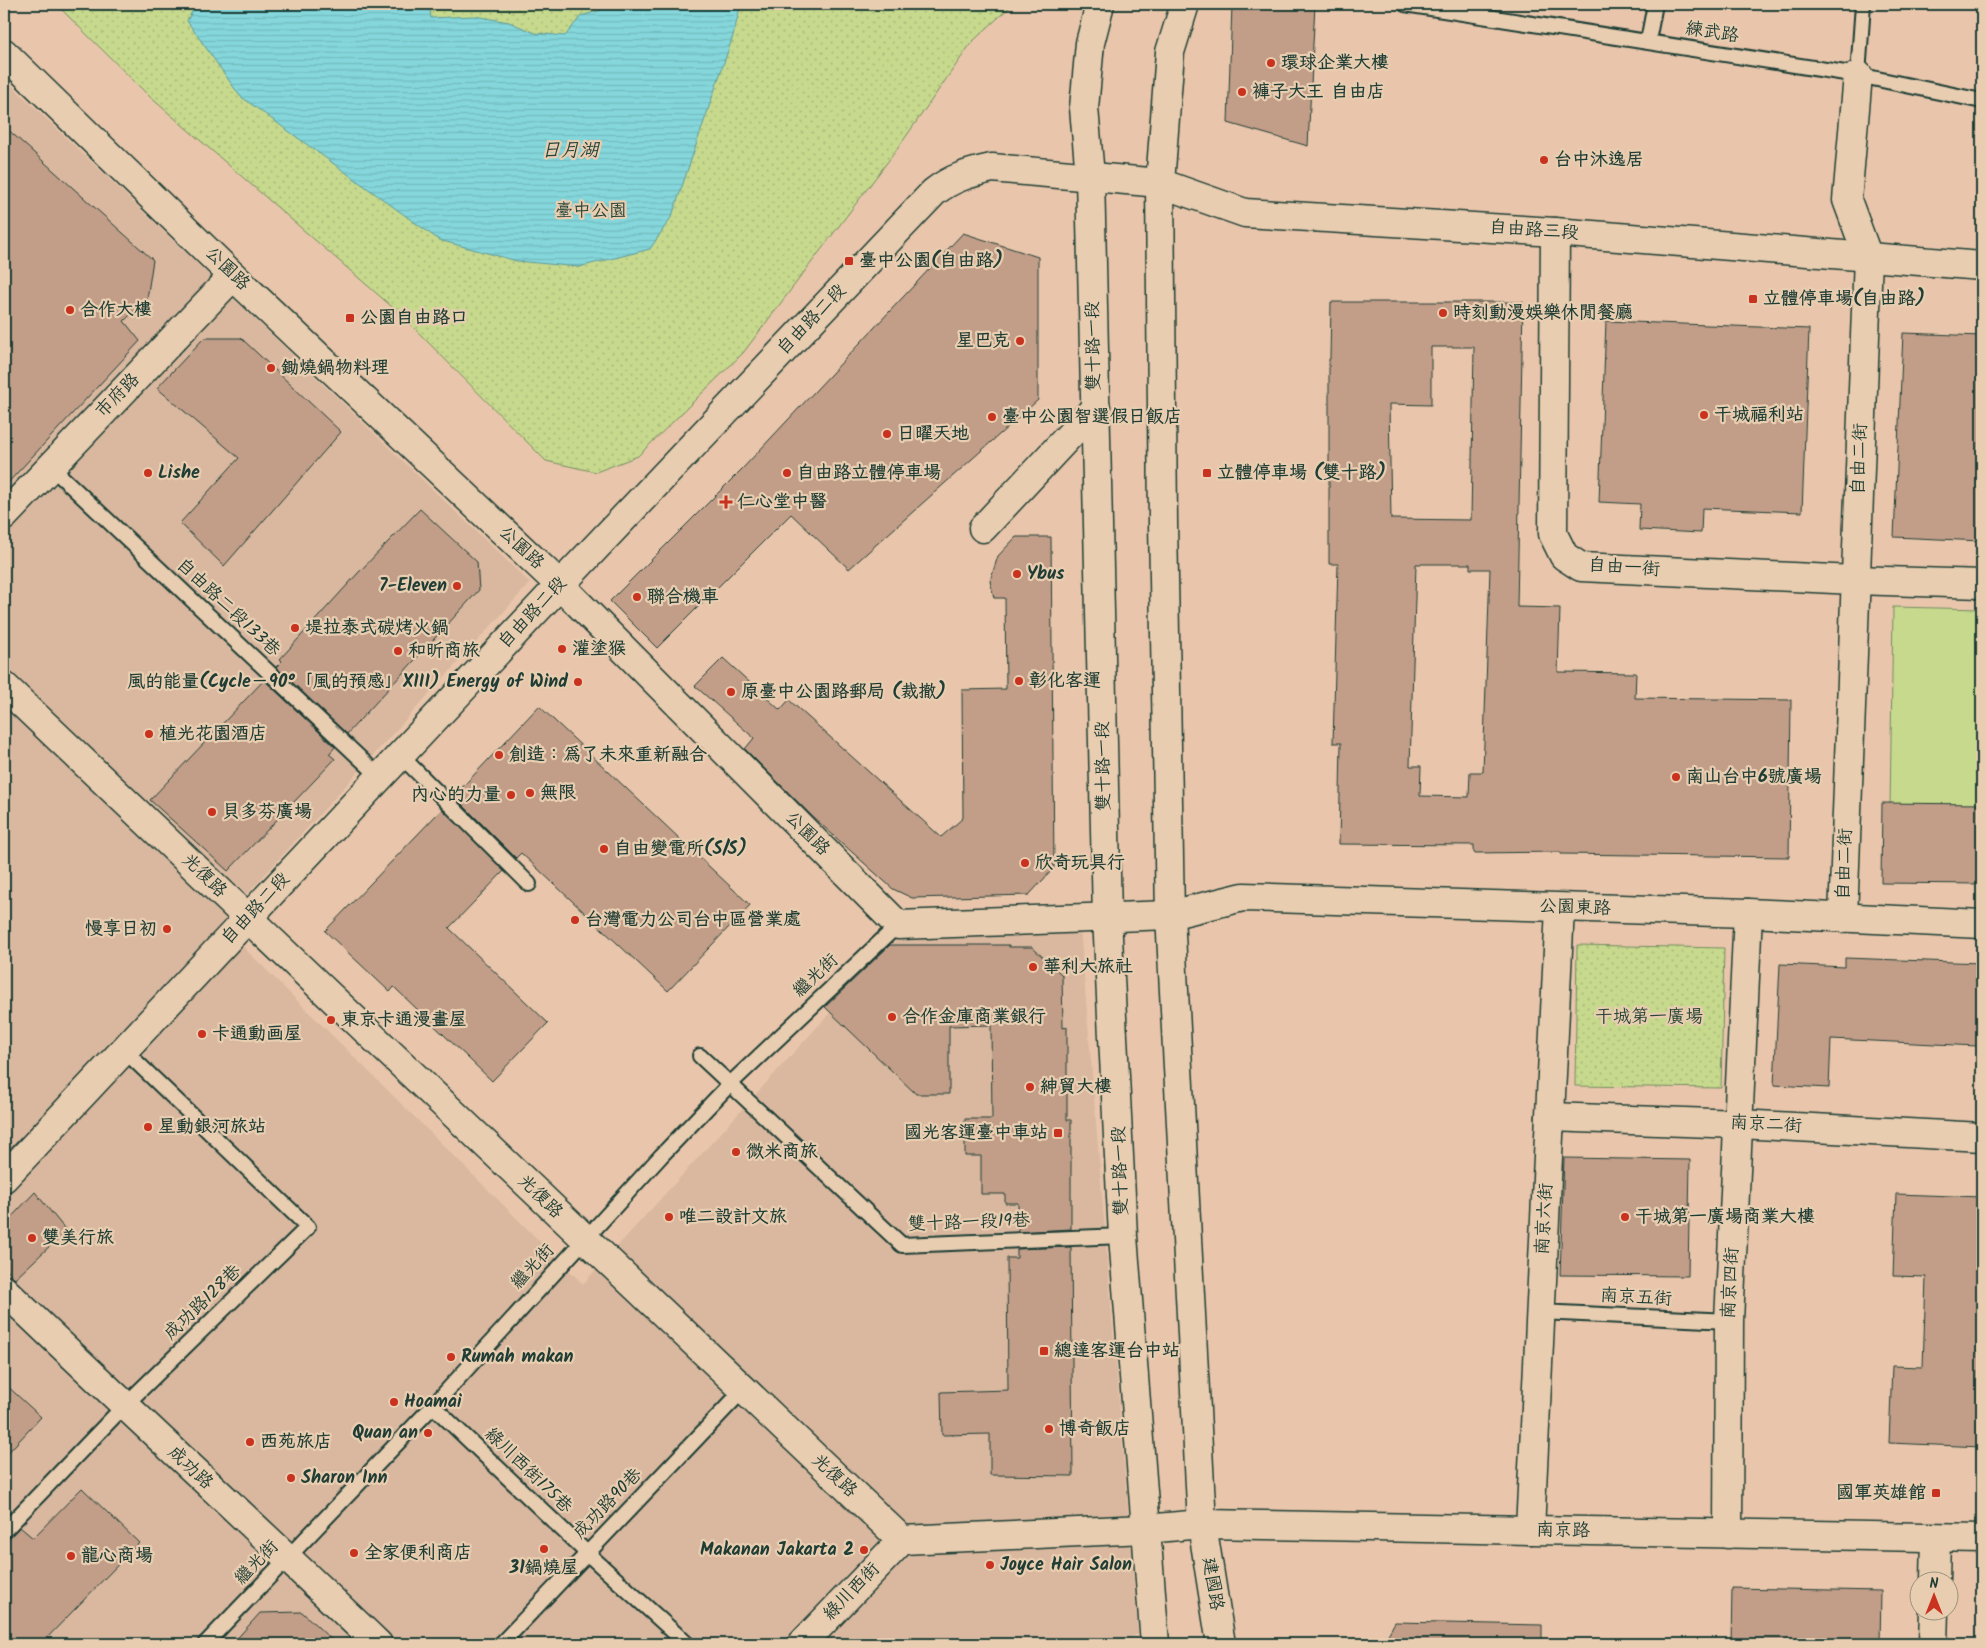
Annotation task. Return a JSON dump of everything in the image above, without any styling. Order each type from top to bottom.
[{"type":"street","name":"雙十路一段","points":[[1100,4],[1090,43],[1084,108],[1090,176],[1107,917],[1123,1236],[1145,1529]]},
{"type":"street","points":[[1186,4],[1170,52],[1160,183],[1163,532],[1170,916],[1202,1524]]},
{"type":"street","name":"公園路","points":[[4,53],[233,276],[560,585],[898,925]]},
{"type":"street","name":"自由二街","points":[[1843,918],[1854,580],[1868,257],[1847,200],[1858,75]]},
{"type":"street","name":"自由路二段","points":[[4,1178],[560,585],[934,192],[947,182],[973,172],[992,168],[1090,176]]},
{"type":"street","name":"自由路三段","points":[[1090,176],[1160,183],[1245,212],[1554,232],[1982,266]]},
{"type":"street","name":"自由一街","points":[[1554,232],[1553,534],[1564,556],[1582,567],[1982,584]]},
{"type":"street","name":"市府路","points":[[4,516],[233,276]]},
{"type":"street","points":[[983,528],[1096,407]]},
{"type":"street","name":"光復路","points":[[4,686],[902,1540]]},
{"type":"street","name":"公園東路","points":[[1170,916],[1243,897],[1748,913],[1982,924]]},
{"type":"street","name":"南京六街","points":[[1530,1530],[1560,908]]},
{"type":"street","name":"南京四街","points":[[1728,1534],[1729,1321],[1748,913]]},
{"type":"street","points":[[898,925],[1170,916]]},
{"type":"street","name":"南京二街","points":[[1550,1117],[1739,1124],[1982,1137]]},
{"type":"street","name":"成功路","points":[[4,1290],[124,1406],[378,1644]]},
{"type":"street","name":"南京路","points":[[1145,1529],[1202,1524],[1982,1538]]},
{"type":"street","name":"建國路","points":[[1202,1524],[1222,1644]]},
{"type":"street","points":[[902,1540],[1145,1529],[1155,1644]]},
{"type":"street","points":[[1935,1570],[1936,1538]]},
{"type":"street","name":"綠川西街","points":[[802,1644],[902,1540]]},
{"type":"street","points":[[1933,1644],[1934,1620]]},
{"type":"lane","name":"練武路","points":[[1405,4],[1858,75],[1982,102]]},
{"type":"lane","points":[[1648,41],[1655,4]]},
{"type":"lane","name":"自由二街","points":[[1858,75],[1863,4]]},
{"type":"lane","name":"自由路二段133巷","points":[[50,466],[380,777]]},
{"type":"lane","points":[[400,755],[529,884]]},
{"type":"lane","name":"繼光街","points":[[205,1644],[433,1406],[525,1303],[730,1084],[898,925]]},
{"type":"lane","name":"成功路128巷","points":[[4,1531],[124,1406],[308,1227],[124,1050]]},
{"type":"lane","name":"雙十路一段19巷","points":[[700,1056],[902,1245],[1123,1236]]},
{"type":"lane","name":"南京五街","points":[[1540,1312],[1729,1321]]},
{"type":"lane","name":"成功路90巷","points":[[501,1644],[743,1390]]},
{"type":"lane","name":"綠川西街175巷","points":[[433,1406],[587,1553],[687,1644]]},
{"type":"shaded area","points":[[4,78],[530,583],[220,924],[583,1284],[900,936],[1080,927],[1138,1634],[1117,1644],[4,1644]]},
{"type":"green space","name":"臺中公園","points":[[56,4],[1013,4],[972,42],[898,148],[743,353],[638,456],[596,472],[546,461],[398,312],[149,96]]},
{"type":"green space","points":[[1893,607],[1982,609],[1982,812],[1890,809]]},
{"type":"green space","name":"干城第一廣場","points":[[1577,945],[1724,948],[1721,1088],[1575,1086]]},
{"type":"water","name":"日月湖","points":[[196,4],[429,4],[431,18],[474,16],[509,22],[535,33],[565,36],[581,16],[614,6],[615,4],[741,4],[733,36],[672,216],[650,249],[579,267],[517,261],[439,240],[240,96],[187,21]]},
{"type":"building","name":"環球企業大樓","points":[[1232,4],[1315,4],[1308,146],[1228,123]]},
{"type":"building","name":"合作大樓","points":[[4,126],[153,260],[147,299],[124,321],[140,341],[4,487]]},
{"type":"building","name":"日曜天地","points":[[963,233],[1038,257],[1038,400],[849,569],[791,514],[657,648],[610,601],[743,468]]},
{"type":"building","points":[[1331,302],[1523,302],[1517,607],[1560,608],[1558,672],[1636,673],[1635,698],[1791,700],[1789,857],[1561,854],[1561,852],[1474,853],[1474,845],[1339,844],[1341,743],[1333,743],[1338,564],[1329,564]],"holes":[[[1431,347],[1474,347],[1471,520],[1391,519],[1389,404],[1431,405]],[[1416,564],[1470,564],[1470,569],[1490,569],[1483,772],[1470,772],[1469,797],[1420,796],[1421,766],[1410,766]]]},
{"type":"building","name":"干城福利站","points":[[1606,321],[1809,329],[1802,512],[1702,508],[1701,533],[1639,530],[1640,504],[1599,502]]},
{"type":"building","points":[[1903,333],[1982,336],[1982,541],[1894,537]]},
{"type":"building","points":[[204,338],[241,338],[341,432],[224,566],[180,523],[239,458],[157,388]]},
{"type":"building","points":[[420,509],[477,562],[479,590],[347,734],[276,667],[282,661],[280,659],[359,572]]},
{"type":"building","points":[[1016,537],[1051,537],[1054,868],[1029,895],[912,898],[893,889],[813,817],[745,749],[754,738],[695,686],[723,658],[780,710],[789,700],[941,837],[963,818],[962,690],[1006,689],[1005,598],[994,598],[990,581],[998,556]]},
{"type":"building","points":[[264,680],[335,747],[329,754],[335,759],[228,871],[150,800]]},
{"type":"building","name":"自由變電所(S/S)","points":[[539,706],[750,905],[668,991],[521,853],[516,858],[454,796]]},
{"type":"building","points":[[1882,803],[1982,804],[1982,884],[1881,883]]},
{"type":"building","points":[[442,809],[504,871],[449,928],[548,1023],[492,1081],[394,987],[390,992],[325,931]]},
{"type":"building","points":[[890,945],[1009,945],[1009,947],[1032,947],[1062,975],[1063,1028],[1067,1027],[1067,1120],[1071,1120],[1071,1229],[1018,1232],[1018,1203],[1005,1203],[1005,1194],[981,1194],[981,1156],[965,1156],[965,1119],[992,1119],[991,1025],[949,1026],[949,1094],[916,1094],[825,1007]]},
{"type":"building","points":[[1845,958],[1981,963],[1977,1046],[1831,1039],[1829,1088],[1774,1085],[1780,964],[1845,967]]},
{"type":"building","name":"干城第一廣場商業大樓","points":[[1564,1158],[1690,1160],[1688,1276],[1560,1275]]},
{"type":"building","name":"雙美行旅","points":[[35,1192],[68,1233],[52,1244],[15,1279],[4,1267],[4,1225]]},
{"type":"building","points":[[1896,1194],[1982,1197],[1982,1447],[1889,1443],[1892,1366],[1923,1367],[1926,1277],[1893,1276]]},
{"type":"building","points":[[1071,1247],[1073,1476],[990,1475],[990,1434],[942,1435],[941,1392],[1008,1390],[1007,1258],[1017,1258],[1017,1249]]},
{"type":"building","points":[[4,1383],[41,1417],[4,1457]]},
{"type":"building","name":"龍心商場","points":[[82,1488],[139,1543],[41,1644],[4,1644],[4,1540],[20,1527],[33,1538]]},
{"type":"building","points":[[1732,1588],[1881,1591],[1880,1644],[1731,1644]]},
{"type":"building","points":[[302,1612],[336,1644],[232,1644],[260,1613]]},
{"type":"building","points":[[1395,1622],[1542,1625],[1542,1644],[1383,1644]]},
{"type":"place","name":"環球企業大樓","points":[[1271,63]]},
{"type":"place","name":"褲子大王 自由店","points":[[1242,92]]},
{"type":"place","name":"台中沐逸居","points":[[1544,160]]},
{"type":"place","name":"臺中公園(自由路)","points":[[849,261]]},
{"type":"place","name":"立體停車場(自由路)","points":[[1753,299]]},
{"type":"place","name":"合作大樓","points":[[70,310]]},
{"type":"place","name":"時刻動漫娛樂休閒餐廳","points":[[1443,313]]},
{"type":"place","name":"公園自由路口","points":[[350,318]]},
{"type":"place","name":"星巴克","points":[[1020,341]]},
{"type":"place","name":"鋤燒鍋物料理","points":[[271,368]]},
{"type":"place","name":"干城福利站","points":[[1704,415]]},
{"type":"place","name":"臺中公園智選假日飯店","points":[[992,417]]},
{"type":"place","name":"日曜天地","points":[[887,434]]},
{"type":"place","name":"Lishe","points":[[148,473]]},
{"type":"place","name":"自由路立體停車場","points":[[787,473]]},
{"type":"place","name":"立體停車場 (雙十路)","points":[[1207,473]]},
{"type":"place","name":"仁心堂中醫","points":[[726,502]]},
{"type":"place","name":"Ybus","points":[[1017,574]]},
{"type":"place","name":"7-Eleven","points":[[457,586]]},
{"type":"place","name":"聯合機車","points":[[637,597]]},
{"type":"place","name":"堤拉泰式碳烤火鍋","points":[[295,628]]},
{"type":"place","name":"灌塗猴","points":[[562,649]]},
{"type":"place","name":"和昕商旅","points":[[398,651]]},
{"type":"place","name":"彰化客運","points":[[1019,681]]},
{"type":"place","name":"風的能量(Cycle－90°「風的預感」XIII) Energy of Wind","points":[[578,682]]},
{"type":"place","name":"原臺中公園路郵局 (裁撤)","points":[[731,692]]},
{"type":"place","name":"植光花園酒店","points":[[149,734]]},
{"type":"place","name":"創造：為了未來重新融合","points":[[499,755]]},
{"type":"place","name":"南山台中6號廣場","points":[[1676,777]]},
{"type":"place","name":"無限","points":[[530,793]]},
{"type":"place","name":"內心的力量","points":[[511,795]]},
{"type":"place","name":"貝多芬廣場","points":[[212,812]]},
{"type":"place","name":"自由變電所(S/S)","points":[[604,849]]},
{"type":"place","name":"欣奇玩具行","points":[[1025,863]]},
{"type":"place","name":"台灣電力公司台中區營業處","points":[[575,920]]},
{"type":"place","name":"慢享日初","points":[[167,929]]},
{"type":"place","name":"華利大旅社","points":[[1033,967]]},
{"type":"place","name":"合作金庫商業銀行","points":[[892,1017]]},
{"type":"place","name":"東京卡通漫畫屋","points":[[331,1020]]},
{"type":"place","name":"卡通動画屋","points":[[202,1034]]},
{"type":"place","name":"紳貿大樓","points":[[1030,1087]]},
{"type":"place","name":"星動銀河旅站","points":[[148,1127]]},
{"type":"place","name":"國光客運臺中車站","points":[[1058,1133]]},
{"type":"place","name":"微米商旅","points":[[736,1152]]},
{"type":"place","name":"唯二設計文旅","points":[[669,1217]]},
{"type":"place","name":"干城第一廣場商業大樓","points":[[1625,1217]]},
{"type":"place","name":"雙美行旅","points":[[32,1238]]},
{"type":"place","name":"總達客運台中站","points":[[1044,1351]]},
{"type":"place","name":"Rumah makan","points":[[451,1357]]},
{"type":"place","name":"Hoamai","points":[[394,1402]]},
{"type":"place","name":"博奇飯店","points":[[1049,1429]]},
{"type":"place","name":"Quan an","points":[[428,1433]]},
{"type":"place","name":"西苑旅店","points":[[250,1442]]},
{"type":"place","name":"Sharon Inn","points":[[291,1478]]},
{"type":"place","name":"國軍英雄館","points":[[1936,1493]]},
{"type":"place","name":"31鍋燒屋","points":[[544,1549]]},
{"type":"place","name":"Makanan Jakarta 2","points":[[864,1550]]},
{"type":"place","name":"全家便利商店","points":[[354,1553]]},
{"type":"place","name":"龍心商場","points":[[71,1556]]},
{"type":"place","name":"Joyce Hair Salon","points":[[990,1565]]}]
